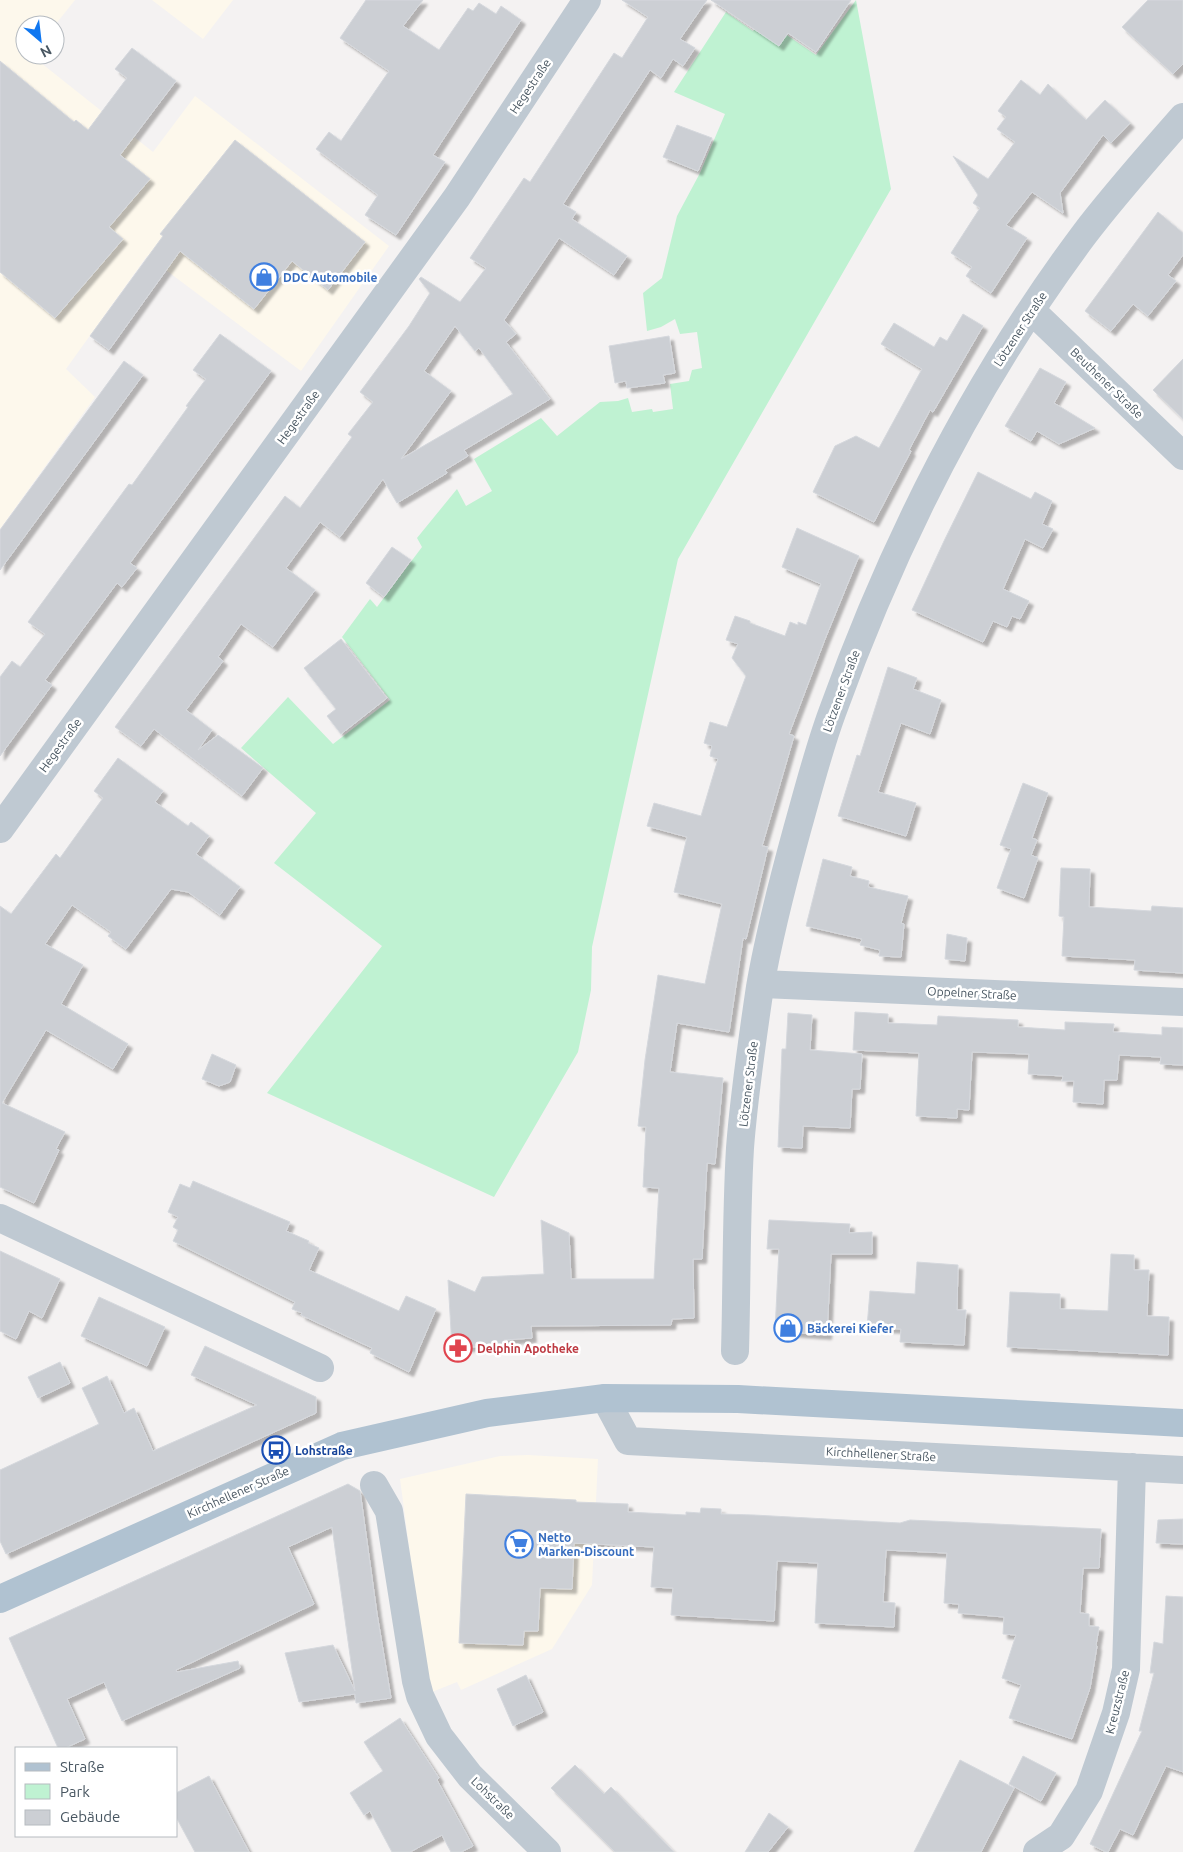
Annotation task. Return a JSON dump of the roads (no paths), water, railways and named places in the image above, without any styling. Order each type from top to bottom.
[{"type":"main road","name":"Kirchhellener Straße","points":[[0,1599],[342,1446],[487,1413],[605,1398],[738,1399],[1183,1423]]},
{"type":"street","name":"Hegestraße","points":[[0,829],[452,204],[588,0]]},
{"type":"street","name":"Lötzener Straße","points":[[735,1351],[740,1149],[749,1066],[761,984],[782,887],[807,794],[831,716],[878,592],[962,424],[988,378],[1085,234],[1183,117]]},
{"type":"street","name":"Beuthener Straße","points":[[1032,311],[1183,456]]},
{"type":"street","name":"Oppelner Straße","points":[[761,984],[1183,1002]]},
{"type":"street","points":[[0,1218],[320,1368]]},
{"type":"street","name":"Kirchhellener Straße","points":[[605,1398],[628,1441],[1183,1470]]},
{"type":"street","name":"Kreuzstraße","points":[[1037,1852],[1062,1836],[1090,1791],[1116,1713],[1126,1669],[1132,1467]]},
{"type":"street","name":"Lohstraße","points":[[374,1484],[389,1511],[416,1681],[428,1716],[439,1736],[470,1776],[547,1852]]},
{"type":"place","name":"DDC Automobile","points":[[264,277]]},
{"type":"place","name":"Bäckerei Kiefer","points":[[788,1328]]},
{"type":"place","name":"Delphin Apotheke","points":[[458,1348]]},
{"type":"place","name":"Lohstraße","points":[[276,1450]]},
{"type":"place","name":"Netto Marken-Discount","points":[[519,1544]]}]
